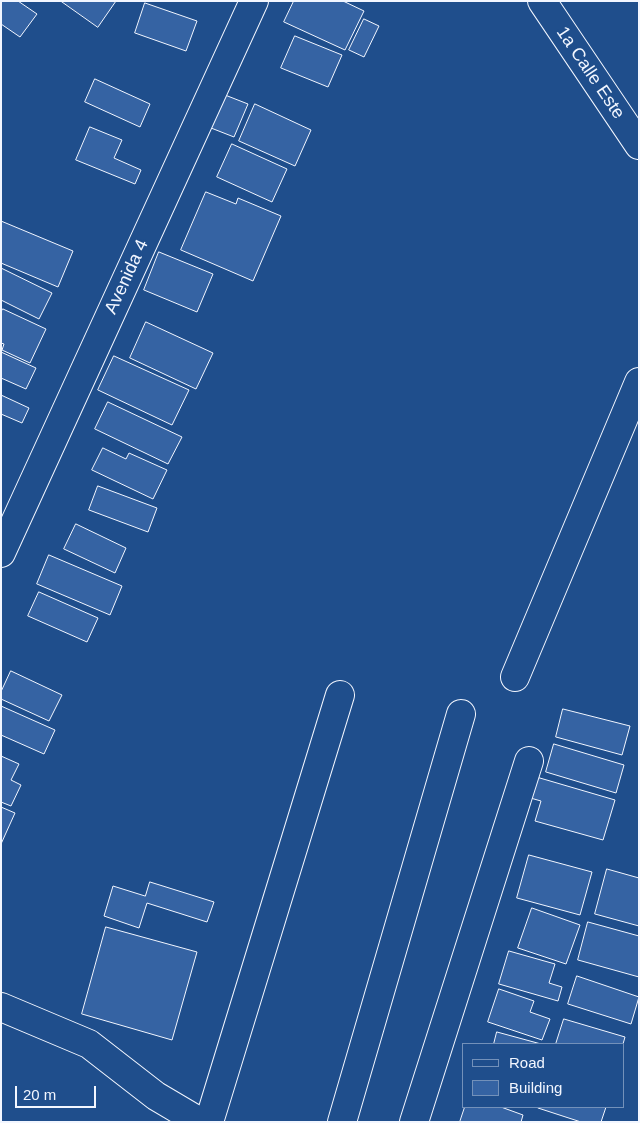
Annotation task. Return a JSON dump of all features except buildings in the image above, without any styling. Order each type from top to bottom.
[{"type":"street","name":"Avenida 4","points":[[1,553],[254,1]]},
{"type":"street","name":"1a Calle Este","points":[[542,1],[639,145]]},
{"type":"street","points":[[515,677],[639,382]]},
{"type":"street","points":[[209,1122],[340,695]]},
{"type":"street","points":[[342,1122],[461,714]]},
{"type":"street","points":[[414,1122],[529,761]]},
{"type":"street","points":[[1,1007],[89,1044],[156,1096],[200,1122]]}]
